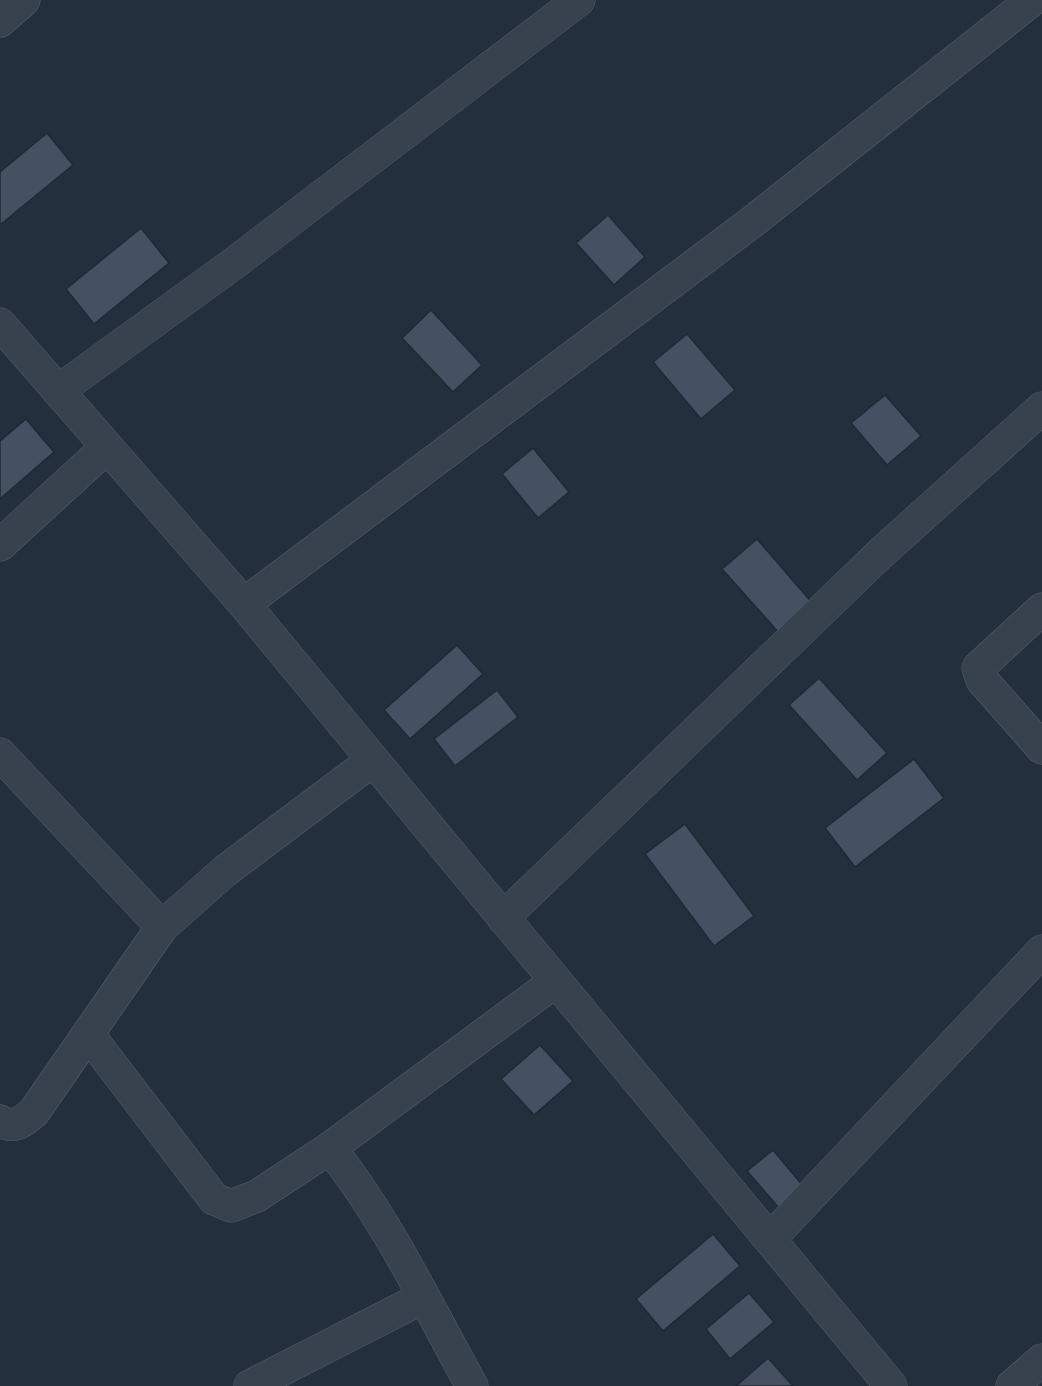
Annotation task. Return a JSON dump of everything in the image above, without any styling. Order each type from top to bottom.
[{"type":"street","points":[[0,21],[24,0]]},
{"type":"street","points":[[58,391],[233,264],[579,0]]},
{"type":"street","points":[[244,604],[752,222],[1032,0]]},
{"type":"street","points":[[0,324],[244,604],[891,1386]]},
{"type":"street","points":[[503,918],[880,554],[1042,408]]},
{"type":"street","points":[[0,545],[107,447]]},
{"type":"street","points":[[1042,609],[978,668],[982,680],[1042,748]]},
{"type":"street","points":[[0,754],[162,927]]},
{"type":"street","points":[[0,1150],[10,1123],[34,1112],[162,927],[225,871],[373,760]]},
{"type":"street","points":[[770,1239],[1042,951]]},
{"type":"street","points":[[88,1034],[214,1199],[231,1206],[257,1196],[330,1148],[556,981]]},
{"type":"street","points":[[330,1148],[352,1175],[397,1243],[423,1297],[472,1386]]},
{"type":"street","points":[[250,1386],[423,1297]]},
{"type":"street","points":[[1012,1386],[1042,1360]]},
{"type":"building","points":[[47,133],[73,165],[0,225],[0,172]]},
{"type":"building","points":[[608,215],[645,257],[614,285],[576,243]]},
{"type":"building","points":[[141,228],[169,263],[94,324],[66,289]]},
{"type":"building","points":[[431,310],[482,365],[453,392],[402,338]]},
{"type":"building","points":[[687,334],[735,390],[701,419],[653,362]]},
{"type":"building","points":[[885,395],[921,436],[887,465],[851,423]]},
{"type":"building","points":[[26,419],[54,452],[0,499],[0,441]]},
{"type":"building","points":[[533,448],[569,492],[538,518],[502,474]]},
{"type":"building","points":[[757,539],[814,605],[780,634],[722,569]]},
{"type":"building","points":[[457,645],[483,674],[410,739],[384,710]]},
{"type":"building","points":[[819,678],[887,753],[857,780],[789,705]]},
{"type":"building","points":[[497,690],[518,717],[455,766],[434,739]]},
{"type":"building","points":[[914,759],[944,798],[855,867],[825,828]]},
{"type":"building","points":[[685,824],[754,916],[714,946],[645,854]]},
{"type":"building","points":[[540,1045],[573,1081],[534,1115],[501,1079]]},
{"type":"building","points":[[773,1150],[804,1187],[779,1208],[747,1171]]},
{"type":"building","points":[[713,1234],[740,1266],[663,1331],[636,1299]]},
{"type":"building","points":[[749,1293],[774,1322],[730,1359],[706,1329]]},
{"type":"building","points":[[768,1358],[793,1386],[736,1386]]}]
